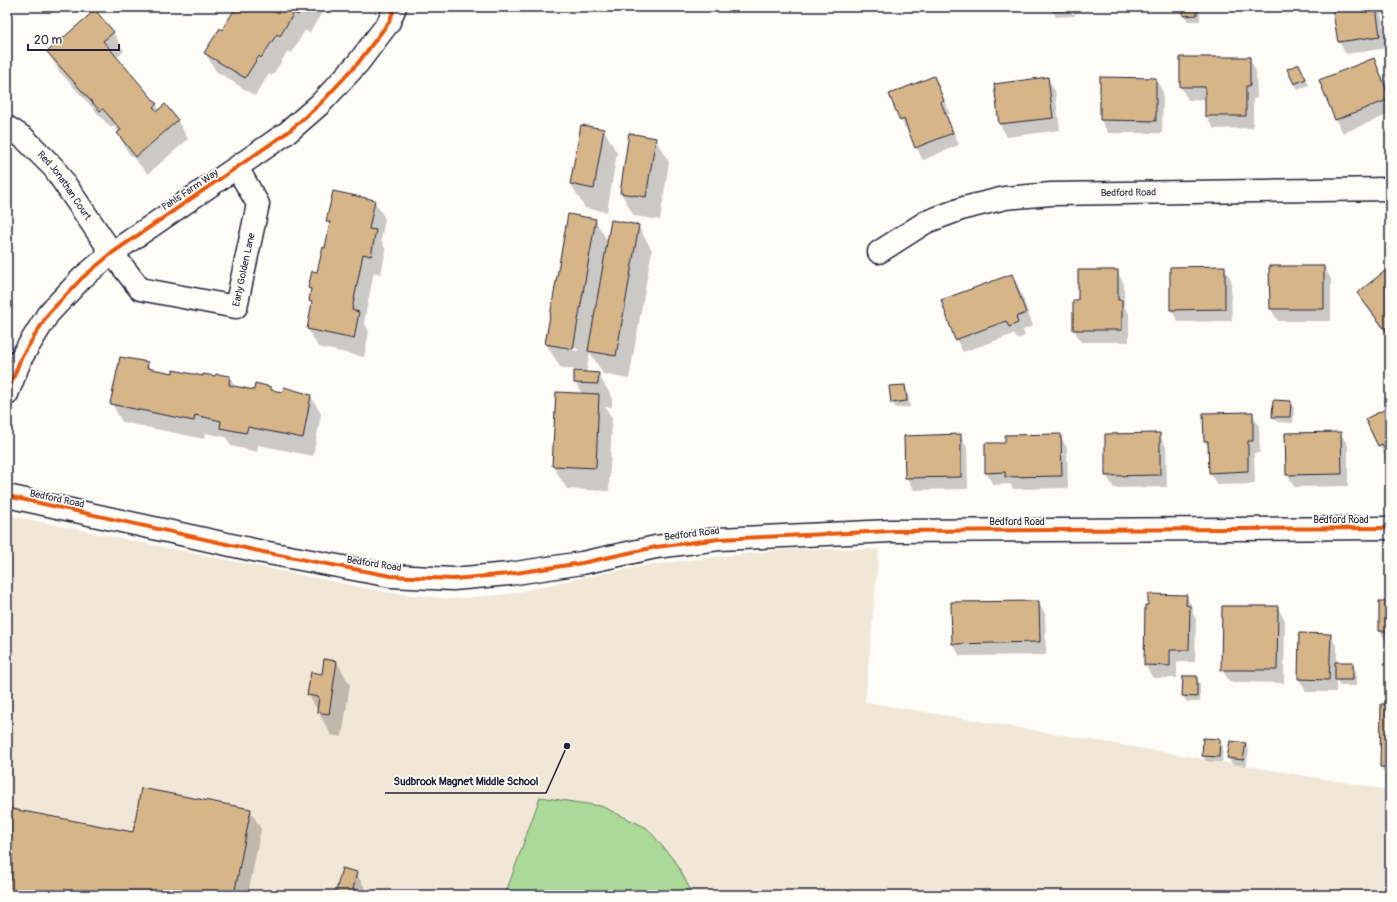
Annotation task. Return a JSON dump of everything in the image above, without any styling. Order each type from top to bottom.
[{"type":"street","name":"Pahls Farm Way","points":[[7,394],[21,358],[48,314],[82,278],[112,253],[288,132],[320,104],[358,63],[389,22],[395,7]]},
{"type":"street","name":"Red Jonathan Court","points":[[7,127],[24,138],[54,168],[112,253]]},
{"type":"street","name":"Early Golden Lane","points":[[112,253],[140,289],[236,306],[258,204],[237,168]]},
{"type":"street","name":"Bedford Road","points":[[879,252],[926,222],[964,208],[1004,198],[1051,194],[1390,188]]},
{"type":"street","name":"Bedford Road","points":[[7,496],[263,552],[391,576],[453,579],[516,573],[582,563],[656,547],[719,539],[892,531],[1390,528]]},
{"type":"shaded area","points":[[7,515],[384,592],[450,599],[509,594],[579,578],[651,565],[716,557],[792,549],[879,549],[865,702],[1390,790],[1390,895],[7,895]]},
{"type":"green space","points":[[540,797],[601,806],[647,828],[677,864],[693,895],[505,895]]},
{"type":"building","points":[[236,7],[240,9],[241,7],[304,7],[298,15],[294,13],[280,36],[277,34],[261,58],[259,56],[245,78],[204,53],[220,28],[222,30]]},
{"type":"building","points":[[1051,7],[1072,7],[1072,10],[1052,11]]},
{"type":"building","points":[[1183,7],[1197,7],[1197,15],[1183,16]]},
{"type":"building","points":[[1332,7],[1376,7],[1380,36],[1338,42]]},
{"type":"building","points":[[95,10],[114,32],[103,41],[157,104],[153,107],[157,111],[165,104],[178,120],[136,157],[117,133],[121,130],[103,109],[100,111],[47,52]]},
{"type":"building","points":[[1180,57],[1250,57],[1250,86],[1246,86],[1246,116],[1205,116],[1205,87],[1180,87]]},
{"type":"building","points":[[1374,58],[1390,99],[1335,120],[1319,80]]},
{"type":"building","points":[[1299,64],[1306,79],[1294,84],[1287,69]]},
{"type":"building","points":[[934,76],[944,101],[941,102],[953,133],[915,148],[904,119],[900,121],[889,94]]},
{"type":"building","points":[[1048,77],[1053,118],[999,124],[994,84]]},
{"type":"building","points":[[1100,77],[1156,78],[1156,121],[1100,120]]},
{"type":"building","points":[[581,125],[604,129],[594,189],[570,184]]},
{"type":"building","points":[[629,133],[656,138],[646,197],[620,193]]},
{"type":"building","points":[[333,191],[375,200],[369,229],[376,230],[371,256],[363,254],[352,310],[359,312],[354,339],[307,329],[312,302],[309,301],[311,289],[308,288],[312,271],[317,272],[323,247],[325,248],[330,222],[326,222]]},
{"type":"building","points":[[568,214],[596,219],[573,349],[545,344]]},
{"type":"building","points":[[611,220],[639,225],[616,356],[588,351]]},
{"type":"building","points":[[1225,266],[1225,309],[1170,310],[1170,267]]},
{"type":"building","points":[[1269,266],[1324,266],[1324,309],[1270,309]]},
{"type":"building","points":[[1390,267],[1390,336],[1357,293]]},
{"type":"building","points":[[1078,270],[1118,270],[1118,300],[1122,300],[1122,330],[1073,330],[1073,300],[1078,300]]},
{"type":"building","points":[[1012,274],[1026,313],[1016,317],[1018,323],[1009,327],[1006,321],[955,340],[941,300]]},
{"type":"building","points":[[120,357],[148,362],[147,368],[173,373],[173,370],[203,376],[203,374],[215,376],[216,374],[230,376],[229,385],[254,390],[255,383],[271,387],[271,390],[283,392],[284,387],[311,395],[303,438],[248,427],[246,433],[220,428],[221,421],[195,415],[194,421],[110,404]]},
{"type":"building","points":[[574,371],[599,373],[598,384],[574,383]]},
{"type":"building","points":[[905,385],[907,401],[891,403],[889,386]]},
{"type":"building","points":[[556,392],[599,394],[596,468],[552,466]]},
{"type":"building","points":[[1273,400],[1291,401],[1290,417],[1272,417]]},
{"type":"building","points":[[1390,407],[1390,461],[1382,444],[1378,446],[1365,419]]},
{"type":"building","points":[[1253,412],[1253,441],[1248,441],[1248,471],[1209,473],[1208,441],[1204,441],[1203,413]]},
{"type":"building","points":[[1341,432],[1342,474],[1286,475],[1285,433]]},
{"type":"building","points":[[1160,433],[1160,475],[1105,476],[1105,434]]},
{"type":"building","points":[[961,434],[961,477],[905,478],[904,436]]},
{"type":"building","points":[[1061,434],[1062,476],[1005,477],[1005,472],[985,473],[985,443],[1005,443],[1005,435]]},
{"type":"building","points":[[1148,594],[1187,595],[1186,605],[1190,606],[1189,650],[1170,650],[1170,666],[1144,665],[1145,605],[1148,605]]},
{"type":"building","points":[[1039,601],[1040,642],[952,644],[951,602]]},
{"type":"building","points":[[1379,601],[1390,601],[1390,631],[1379,631]]},
{"type":"building","points":[[1222,606],[1278,606],[1277,670],[1221,670]]},
{"type":"building","points":[[1299,633],[1331,634],[1329,680],[1298,679]]},
{"type":"building","points":[[324,659],[337,661],[329,714],[317,712],[319,697],[307,695],[311,672],[322,674]]},
{"type":"building","points":[[1335,662],[1353,662],[1353,680],[1335,680]]},
{"type":"building","points":[[1183,676],[1197,676],[1197,697],[1182,696]]},
{"type":"building","points":[[1381,704],[1390,704],[1390,767],[1380,767]]},
{"type":"building","points":[[1203,738],[1220,739],[1219,757],[1202,756]]},
{"type":"building","points":[[1230,741],[1246,743],[1243,760],[1227,758]]},
{"type":"building","points":[[141,788],[251,809],[234,895],[7,895],[7,808],[133,832]]},
{"type":"building","points":[[342,868],[357,872],[353,889],[364,892],[363,895],[335,895]]},
{"type":"cycle path","points":[[7,394],[21,358],[48,314],[82,278],[112,253],[288,132],[320,104],[358,63],[389,22],[395,7]]},
{"type":"cycle path","points":[[7,496],[263,552],[391,576],[453,579],[509,574],[582,563],[656,547],[719,539],[891,531],[1390,528]]},
{"type":"place","name":"Sudbrook Magnet Middle School","points":[[567,746]]}]
